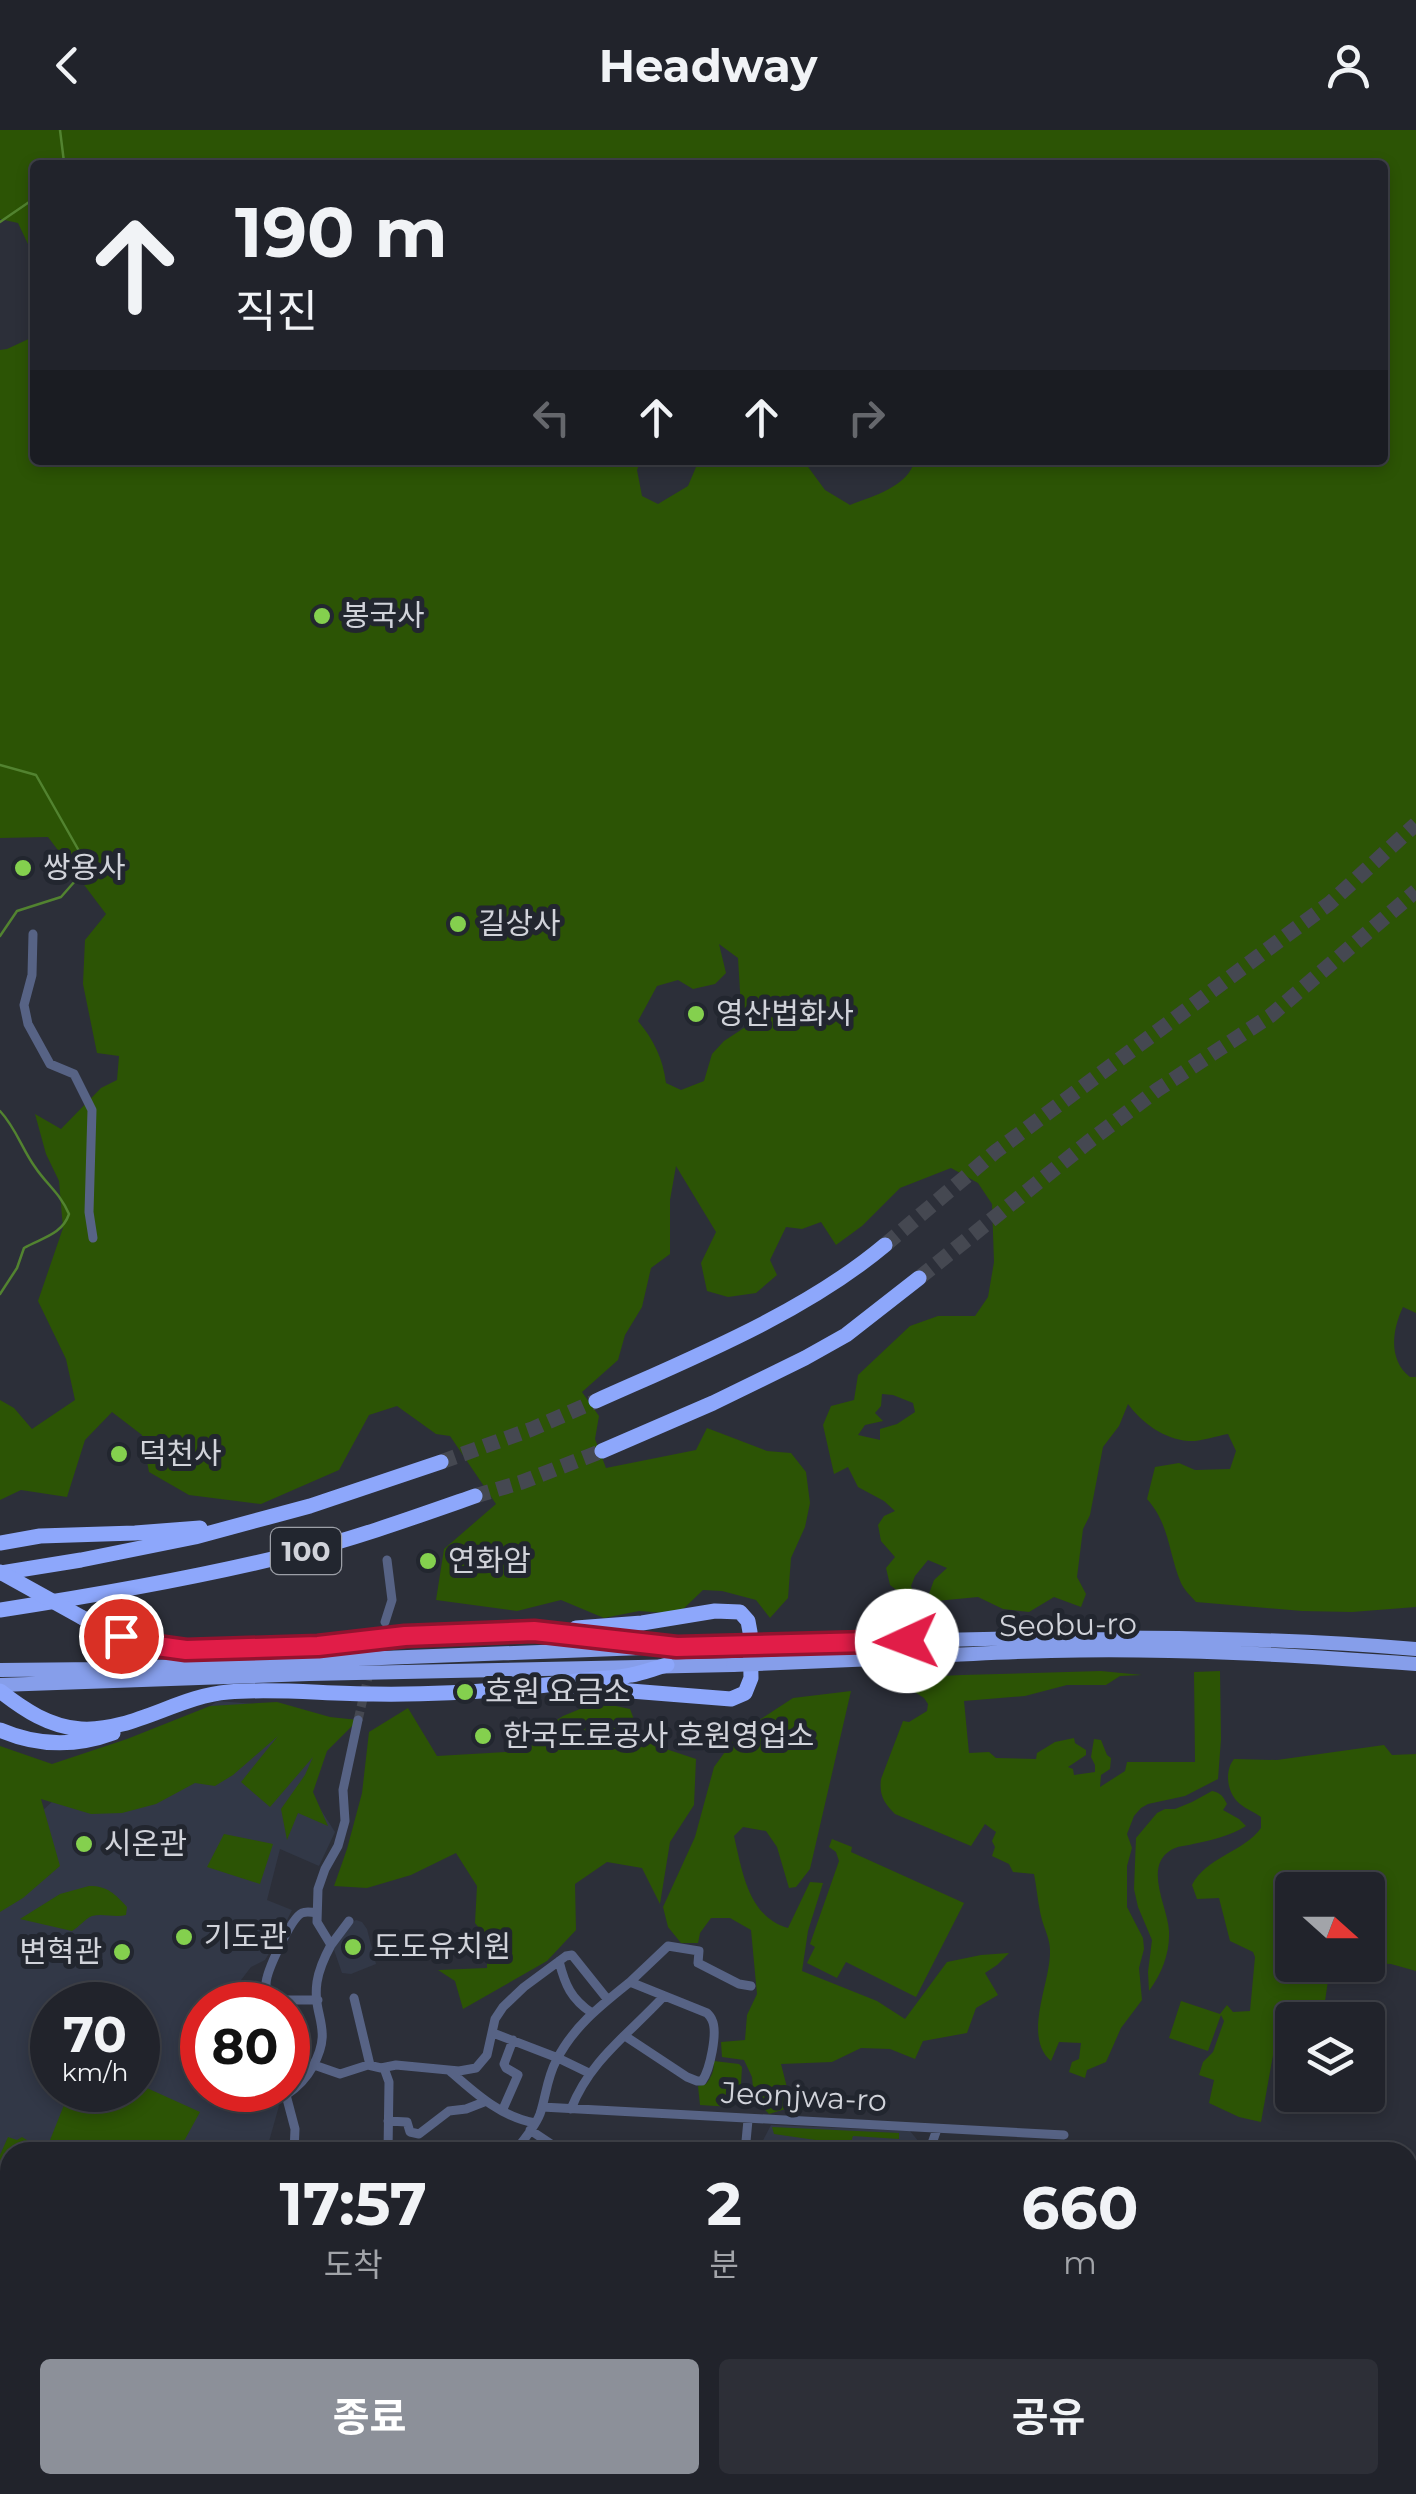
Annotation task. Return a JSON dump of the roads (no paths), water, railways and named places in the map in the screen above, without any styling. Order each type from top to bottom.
[{"type":"highway","points":[[596,1401],[723,1342],[830,1286],[884,1245]]},
{"type":"highway","points":[[602,1451],[757,1382],[846,1335],[919,1278]]},
{"type":"highway","name":"100","points":[[0,1573],[172,1543],[325,1502],[441,1462]]},
{"type":"highway","name":"100","points":[[0,1610],[133,1589],[294,1554],[475,1496]]},
{"type":"highway","points":[[0,1543],[40,1536],[136,1534],[239,1525]]},
{"type":"highway","points":[[0,1573],[83,1618],[136,1640],[186,1650],[318,1646],[405,1636],[622,1625],[737,1611],[749,1625],[750,1684],[745,1693],[731,1699],[618,1690],[229,1692],[192,1698],[114,1725],[89,1729],[51,1722],[4,1692]]},
{"type":"highway","points":[[534,1631],[677,1647]]},
{"type":"highway","name":"Seobu-ro","points":[[0,1670],[1053,1636],[1302,1641],[1416,1649]]},
{"type":"highway","name":"Seobu-ro","points":[[4,1692],[1005,1652],[1303,1656],[1416,1664]]},
{"type":"highway","points":[[522,1689],[631,1675],[667,1665]]},
{"type":"highway","points":[[0,1730],[36,1741],[83,1742],[116,1732],[171,1706]]},
{"type":"street","points":[[33,934],[32,976],[24,1005],[28,1024],[50,1064],[74,1074],[92,1110],[89,1212],[93,1238]]},
{"type":"street","points":[[385,1622],[392,1600],[387,1560]]},
{"type":"street","points":[[331,1945],[317,1922],[318,1888],[345,1821],[344,1790],[358,1720]]},
{"type":"street","points":[[266,1982],[288,1930],[305,1911],[317,1913]]},
{"type":"street","points":[[310,2071],[323,2048],[318,1976],[331,1945],[349,1921]]},
{"type":"street","points":[[525,2142],[542,2107],[558,2058],[574,2030],[668,1946],[698,1951],[698,1963],[738,1984],[752,1986]]},
{"type":"street","points":[[314,2065],[340,2074],[370,2066],[396,2065],[468,2070],[483,2062],[487,2055],[502,2007],[566,1956],[572,1955],[608,2000]]},
{"type":"street","points":[[559,1961],[569,1992],[592,2013]]},
{"type":"street","points":[[624,2036],[697,2082],[710,2068],[714,2026],[707,2013],[630,1982]]},
{"type":"street","points":[[571,2109],[589,2073],[664,1996]]},
{"type":"street","points":[[354,1998],[370,2066]]},
{"type":"street","points":[[310,2000],[318,2000]]},
{"type":"street","points":[[493,2033],[589,2073]]},
{"type":"street","points":[[503,2109],[518,2075],[504,2064],[513,2040]]},
{"type":"street","points":[[384,2068],[389,2082],[388,2121],[393,2142]]},
{"type":"street","points":[[450,2070],[484,2102],[533,2126],[551,2142]]},
{"type":"street","points":[[388,2121],[407,2122],[410,2132],[419,2134],[449,2112],[484,2102]]},
{"type":"street","name":"Jeonjwa-ro","points":[[542,2107],[1064,2136]]},
{"type":"street","points":[[291,2112],[294,2142]]},
{"type":"street","points":[[747,2142],[748,2120]]},
{"type":"street","points":[[932,2142],[937,2129]]},
{"type":"waterway","points":[[60,130],[64,160]]},
{"type":"waterway","points":[[0,222],[30,201]]},
{"type":"waterway","points":[[0,765],[36,775],[83,858],[83,872],[61,897],[17,911],[0,936]]},
{"type":"waterway","points":[[0,1111],[69,1214],[56,1231],[24,1248],[17,1268],[0,1294]]},
{"type":"tunnel","points":[[885,1245],[995,1152],[1330,903],[1416,824]]},
{"type":"tunnel","points":[[919,1278],[1157,1090],[1270,1016],[1416,891]]},
{"type":"tunnel","points":[[441,1462],[596,1401]]},
{"type":"tunnel","points":[[475,1496],[602,1451]]},
{"type":"tunnel","points":[[358,1720],[370,1669]]},
{"type":"place","name":"봉국사","points":[[322,616]]},
{"type":"place","name":"쌍용사","points":[[23,868]]},
{"type":"place","name":"길상사","points":[[458,924]]},
{"type":"place","name":"영산법화사","points":[[696,1014]]},
{"type":"place","name":"덕천사","points":[[119,1454]]},
{"type":"place","name":"연화암","points":[[428,1561]]},
{"type":"place","name":"호원 요금소","points":[[465,1692]]},
{"type":"place","name":"한국도로공사 호원영업소","points":[[483,1736]]},
{"type":"place","name":"시온관","points":[[84,1844]]},
{"type":"place","name":"기도관","points":[[184,1937]]},
{"type":"place","name":"도도유치원","points":[[353,1947]]},
{"type":"place","name":"변혁관","points":[[122,1952]]}]
